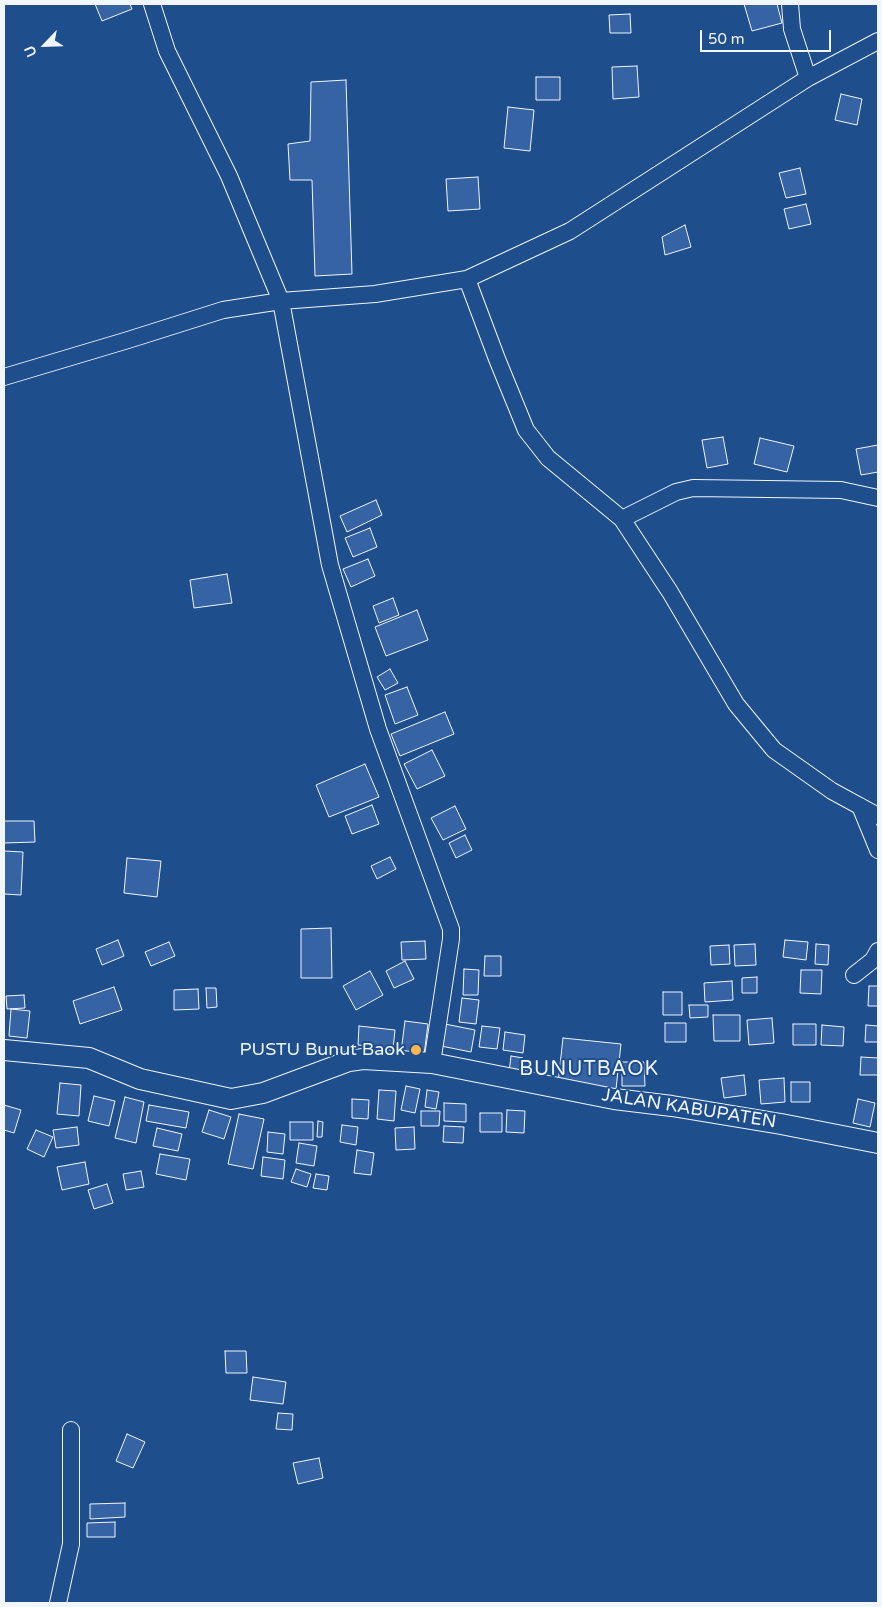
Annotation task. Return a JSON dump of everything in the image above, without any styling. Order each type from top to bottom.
[{"type":"street","points":[[152,4],[167,51],[229,176],[281,301],[330,565],[378,729],[451,929],[432,1063]]},
{"type":"street","points":[[790,4],[792,29],[808,78]]},
{"type":"street","points":[[4,377],[222,310],[281,301],[376,294],[467,279],[570,231],[808,78],[878,41]]},
{"type":"street","points":[[467,279],[526,430],[548,458],[622,519],[670,592],[736,704],[774,750],[832,791],[878,816]]},
{"type":"street","points":[[622,519],[676,492],[692,488],[841,490],[878,498]]},
{"type":"street","points":[[860,806],[878,850]]},
{"type":"street","points":[[854,975],[873,960],[878,951]]},
{"type":"street","name":"JALAN KABUPATEN","points":[[4,1050],[89,1058],[140,1079],[231,1099],[263,1093],[349,1061],[363,1059],[432,1063],[614,1099],[672,1106],[878,1142]]},
{"type":"street","points":[[58,1603],[71,1544],[71,1430]]},
{"type":"building","points":[[95,4],[130,4],[132,9],[102,21]]},
{"type":"building","points":[[744,4],[777,4],[782,23],[752,31]]},
{"type":"building","points":[[630,14],[631,33],[610,33],[609,15]]},
{"type":"building","points":[[637,66],[639,97],[613,99],[612,67]]},
{"type":"building","points":[[536,77],[560,77],[560,100],[536,100]]},
{"type":"building","points":[[346,80],[352,274],[315,276],[312,180],[290,180],[288,144],[310,141],[311,82]]},
{"type":"building","points":[[841,94],[862,99],[857,125],[835,120]]},
{"type":"building","points":[[508,107],[534,110],[530,151],[504,148]]},
{"type":"building","points":[[800,168],[806,194],[786,198],[779,173]]},
{"type":"building","points":[[478,177],[480,209],[448,211],[446,179]]},
{"type":"building","points":[[806,204],[811,224],[789,229],[784,209]]},
{"type":"building","points":[[685,225],[691,247],[665,255],[662,237]]},
{"type":"building","points":[[723,437],[728,464],[707,468],[702,440]]},
{"type":"building","points":[[760,438],[794,446],[787,472],[754,464]]},
{"type":"building","points":[[878,445],[878,472],[861,475],[856,449]]},
{"type":"building","points":[[376,500],[382,515],[347,532],[340,516]]},
{"type":"building","points":[[370,528],[377,547],[353,557],[345,538]]},
{"type":"building","points":[[368,559],[375,576],[351,587],[343,569]]},
{"type":"building","points":[[227,574],[232,603],[194,608],[190,580]]},
{"type":"building","points":[[393,598],[399,615],[379,623],[373,606]]},
{"type":"building","points":[[417,610],[428,640],[386,656],[375,627]]},
{"type":"building","points":[[390,669],[398,683],[385,690],[377,677]]},
{"type":"building","points":[[407,687],[418,715],[395,724],[385,695]]},
{"type":"building","points":[[445,712],[454,734],[400,756],[391,734]]},
{"type":"building","points":[[432,750],[445,776],[417,789],[404,764]]},
{"type":"building","points":[[365,764],[379,797],[329,817],[316,785]]},
{"type":"building","points":[[372,805],[379,824],[352,834],[345,816]]},
{"type":"building","points":[[455,806],[466,829],[443,840],[431,818]]},
{"type":"building","points":[[4,821],[34,821],[35,842],[4,843]]},
{"type":"building","points":[[465,835],[472,850],[456,858],[449,843]]},
{"type":"building","points":[[4,851],[23,852],[21,895],[4,894]]},
{"type":"building","points":[[390,857],[396,869],[377,879],[371,866]]},
{"type":"building","points":[[127,858],[161,861],[157,897],[124,893]]},
{"type":"building","points":[[331,928],[332,978],[301,978],[301,929]]},
{"type":"building","points":[[118,940],[124,956],[102,965],[96,949]]},
{"type":"building","points":[[785,940],[808,942],[806,960],[783,957]]},
{"type":"building","points":[[425,941],[426,959],[402,960],[401,942]]},
{"type":"building","points":[[169,942],[175,956],[151,966],[145,952]]},
{"type":"building","points":[[755,944],[756,965],[735,966],[734,945]]},
{"type":"building","points":[[816,944],[829,945],[828,965],[815,964]]},
{"type":"building","points":[[729,945],[730,964],[711,965],[710,946]]},
{"type":"building","points":[[485,956],[501,956],[501,976],[484,976]]},
{"type":"building","points":[[405,961],[414,979],[394,988],[386,971]]},
{"type":"building","points":[[464,969],[479,970],[478,995],[463,995]]},
{"type":"building","points":[[801,970],[822,970],[821,994],[800,993]]},
{"type":"building","points":[[370,971],[383,995],[356,1010],[343,986]]},
{"type":"building","points":[[757,977],[757,993],[742,993],[742,978]]},
{"type":"building","points":[[732,981],[733,1000],[705,1002],[704,983]]},
{"type":"building","points":[[869,986],[878,986],[878,1006],[868,1006]]},
{"type":"building","points":[[114,987],[122,1010],[80,1024],[73,1001]]},
{"type":"building","points":[[206,988],[216,988],[217,1007],[207,1008]]},
{"type":"building","points":[[198,989],[199,1009],[174,1010],[174,990]]},
{"type":"building","points":[[663,992],[682,992],[682,1015],[663,1015]]},
{"type":"building","points":[[24,995],[25,1008],[7,1009],[6,996]]},
{"type":"building","points":[[462,998],[479,1000],[476,1024],[459,1022]]},
{"type":"building","points":[[689,1005],[708,1005],[708,1017],[690,1018]]},
{"type":"building","points":[[11,1009],[30,1011],[27,1038],[9,1036]]},
{"type":"building","points":[[713,1015],[740,1015],[740,1041],[714,1041]]},
{"type":"building","points":[[772,1018],[774,1043],[749,1045],[747,1020]]},
{"type":"building","points":[[405,1021],[428,1024],[424,1055],[401,1052]]},
{"type":"building","points":[[665,1023],[686,1023],[686,1042],[665,1042]]},
{"type":"building","points":[[445,1024],[475,1030],[471,1052],[441,1046]]},
{"type":"building","points":[[793,1024],[816,1024],[816,1045],[793,1045]]},
{"type":"building","points":[[822,1025],[844,1027],[843,1046],[821,1045]]},
{"type":"building","points":[[866,1025],[878,1026],[878,1042],[865,1042]]},
{"type":"building","points":[[359,1026],[395,1030],[393,1049],[358,1045]]},
{"type":"building","points":[[482,1026],[500,1028],[497,1049],[479,1047]]},
{"type":"building","points":[[505,1032],[525,1035],[523,1053],[503,1050]]},
{"type":"building","points":[[563,1038],[621,1044],[616,1089],[558,1083]]},
{"type":"building","points":[[511,1056],[523,1058],[521,1075],[509,1073]]},
{"type":"building","points":[[861,1057],[878,1058],[878,1075],[860,1075]]},
{"type":"building","points":[[622,1062],[644,1062],[645,1086],[622,1086]]},
{"type":"building","points":[[744,1075],[746,1095],[724,1098],[721,1078]]},
{"type":"building","points":[[784,1078],[785,1102],[761,1104],[759,1080]]},
{"type":"building","points":[[791,1082],[810,1082],[810,1102],[791,1102]]},
{"type":"building","points":[[60,1083],[81,1085],[79,1116],[57,1114]]},
{"type":"building","points":[[406,1086],[420,1089],[415,1113],[401,1110]]},
{"type":"building","points":[[379,1090],[396,1091],[394,1121],[377,1119]]},
{"type":"building","points":[[427,1090],[439,1092],[436,1109],[425,1107]]},
{"type":"building","points":[[94,1096],[115,1101],[109,1126],[88,1121]]},
{"type":"building","points":[[125,1097],[144,1102],[136,1143],[115,1138]]},
{"type":"building","points":[[352,1099],[369,1100],[368,1119],[352,1118]]},
{"type":"building","points":[[858,1099],[875,1103],[870,1127],[853,1123]]},
{"type":"building","points":[[444,1103],[466,1104],[466,1122],[444,1121]]},
{"type":"building","points":[[4,1105],[21,1110],[14,1133],[4,1130]]},
{"type":"building","points":[[149,1105],[189,1112],[186,1128],[146,1121]]},
{"type":"building","points":[[209,1110],[231,1117],[224,1139],[202,1132]]},
{"type":"building","points":[[507,1110],[525,1111],[524,1133],[506,1132]]},
{"type":"building","points":[[421,1111],[440,1111],[439,1126],[421,1126]]},
{"type":"building","points":[[480,1113],[502,1113],[502,1132],[480,1132]]},
{"type":"building","points":[[239,1114],[264,1119],[253,1169],[228,1164]]},
{"type":"building","points":[[318,1121],[323,1122],[322,1137],[317,1137]]},
{"type":"building","points":[[290,1122],[313,1122],[313,1140],[290,1140]]},
{"type":"building","points":[[342,1125],[358,1127],[356,1145],[340,1142]]},
{"type":"building","points":[[444,1126],[464,1127],[463,1143],[443,1142]]},
{"type":"building","points":[[77,1127],[79,1145],[56,1148],[53,1130]]},
{"type":"building","points":[[414,1127],[415,1149],[396,1150],[395,1128]]},
{"type":"building","points":[[157,1128],[182,1134],[178,1151],[153,1146]]},
{"type":"building","points":[[36,1130],[53,1137],[44,1157],[27,1149]]},
{"type":"building","points":[[268,1132],[285,1134],[283,1154],[267,1152]]},
{"type":"building","points":[[299,1143],[317,1146],[314,1166],[296,1163]]},
{"type":"building","points":[[357,1150],[374,1153],[371,1175],[354,1173]]},
{"type":"building","points":[[160,1154],[190,1159],[186,1180],[156,1174]]},
{"type":"building","points":[[263,1157],[285,1160],[283,1179],[261,1176]]},
{"type":"building","points":[[85,1162],[89,1184],[62,1190],[57,1167]]},
{"type":"building","points":[[296,1169],[311,1174],[307,1187],[291,1182]]},
{"type":"building","points":[[141,1171],[144,1187],[126,1190],[123,1174]]},
{"type":"building","points":[[316,1174],[329,1176],[327,1190],[313,1188]]},
{"type":"building","points":[[107,1184],[113,1203],[94,1209],[88,1190]]},
{"type":"building","points":[[225,1351],[246,1351],[247,1373],[226,1373]]},
{"type":"building","points":[[253,1377],[286,1382],[283,1404],[250,1400]]},
{"type":"building","points":[[278,1413],[293,1414],[292,1430],[276,1429]]},
{"type":"building","points":[[127,1434],[145,1442],[133,1468],[116,1461]]},
{"type":"building","points":[[319,1458],[323,1478],[298,1484],[293,1463]]},
{"type":"building","points":[[125,1503],[125,1517],[90,1519],[90,1504]]},
{"type":"building","points":[[115,1522],[115,1537],[87,1537],[87,1523]]},
{"type":"place","name":"PUSTU Bunut Baok","points":[[416,1050]]},
{"type":"district","name":"BUNUTBAOK","points":[[589,1070]]}]
